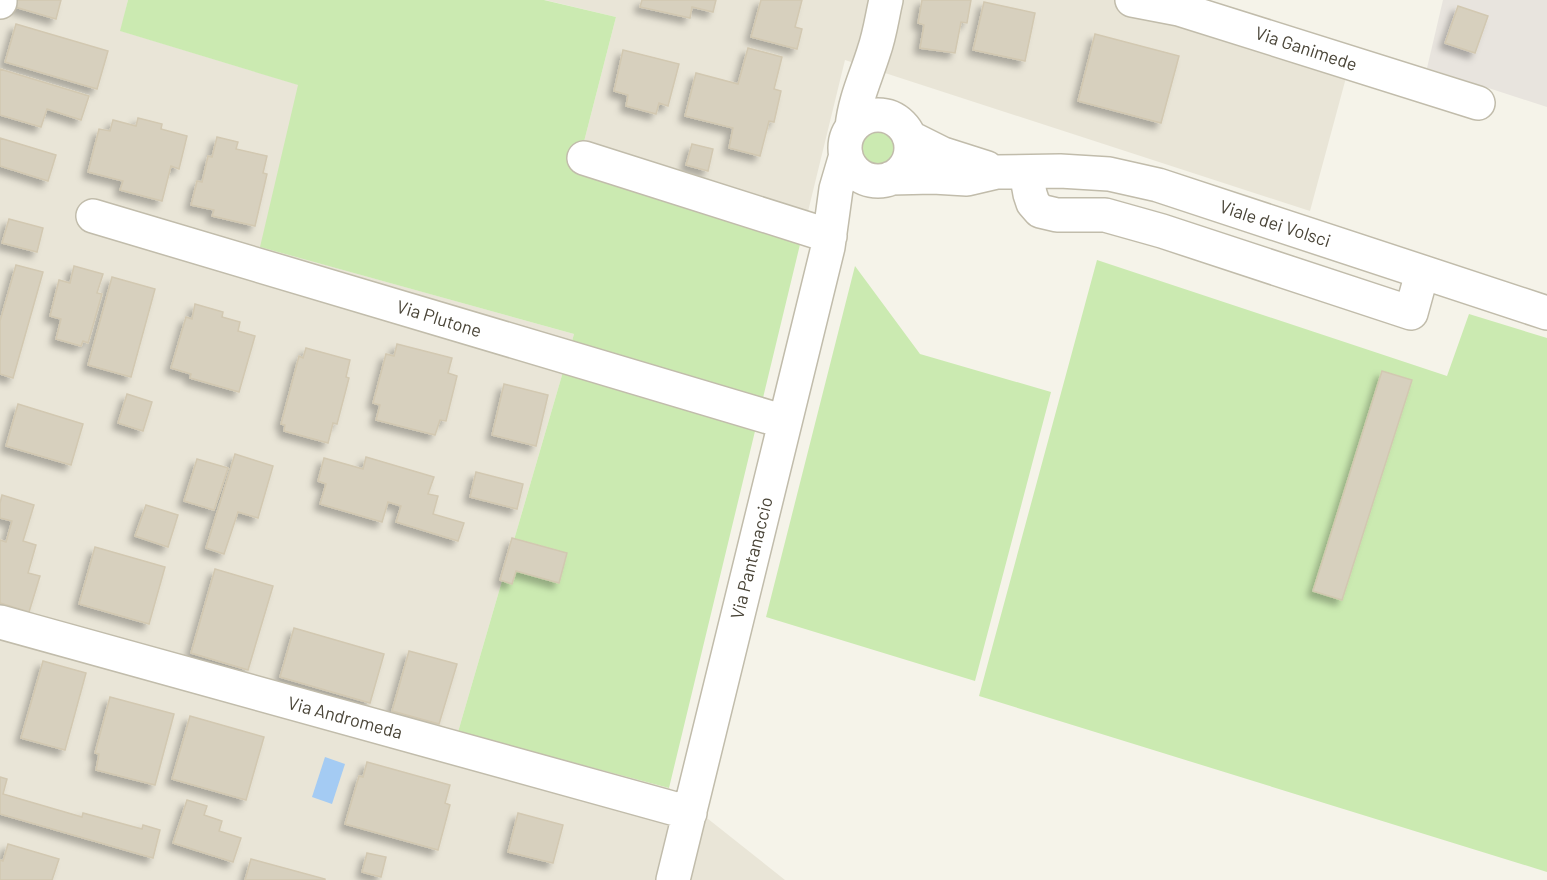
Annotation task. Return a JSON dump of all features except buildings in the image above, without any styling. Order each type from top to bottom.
[{"type":"street","name":"Via Pantanaccio","points":[[673,880],[830,236],[836,189],[849,141],[854,111],[862,80],[874,50],[886,0]]},
{"type":"street","name":"Via Ganimede","points":[[1132,0],[1179,9],[1478,103]]},
{"type":"street","name":"Via Pantanaccio","points":[[874,50],[881,90],[901,127]]},
{"type":"street","points":[[871,115],[882,115],[901,127],[911,147],[906,165],[880,179],[854,170],[849,141],[860,120],[871,115]]},
{"type":"street","name":"Viale dei Volsci","points":[[901,127],[943,154],[1012,172]]},
{"type":"street","points":[[584,158],[830,236]]},
{"type":"street","name":"Viale dei Volsci","points":[[880,179],[933,177],[967,179],[1012,172],[1060,171],[1109,174],[1158,185],[1547,313]]},
{"type":"street","points":[[1012,172],[1040,211],[1057,215],[1105,215],[1162,231],[1411,313],[1422,273]]},
{"type":"street","name":"Via Pantanaccio","points":[[830,236],[851,203],[880,179]]},
{"type":"street","name":"Via Plutone","points":[[93,216],[785,422]]},
{"type":"street","name":"Via Andromeda","points":[[0,622],[690,813]]},
{"type":"shaded area","points":[[0,0],[128,0],[121,31],[299,85],[261,247],[574,334],[458,732],[669,788],[785,880],[0,880]]},
{"type":"shaded area","points":[[545,0],[1193,0],[1347,74],[1310,211],[845,60],[803,232],[578,165],[616,17]]},
{"type":"shaded area","points":[[1443,0],[1547,0],[1547,107],[1427,68]]},
{"type":"green space","points":[[128,0],[544,0],[616,17],[578,165],[803,232],[669,788],[458,732],[574,334],[260,247],[298,85],[120,31]]},
{"type":"green space","points":[[877,128],[891,134],[897,148],[891,162],[877,168],[863,162],[857,148],[863,134]]},
{"type":"green space","points":[[1097,260],[1447,376],[1469,314],[1547,338],[1547,872],[979,696]]},
{"type":"green space","points":[[855,266],[920,354],[1051,392],[975,681],[766,617]]},
{"type":"water","points":[[325,757],[345,764],[332,804],[312,797]]}]
